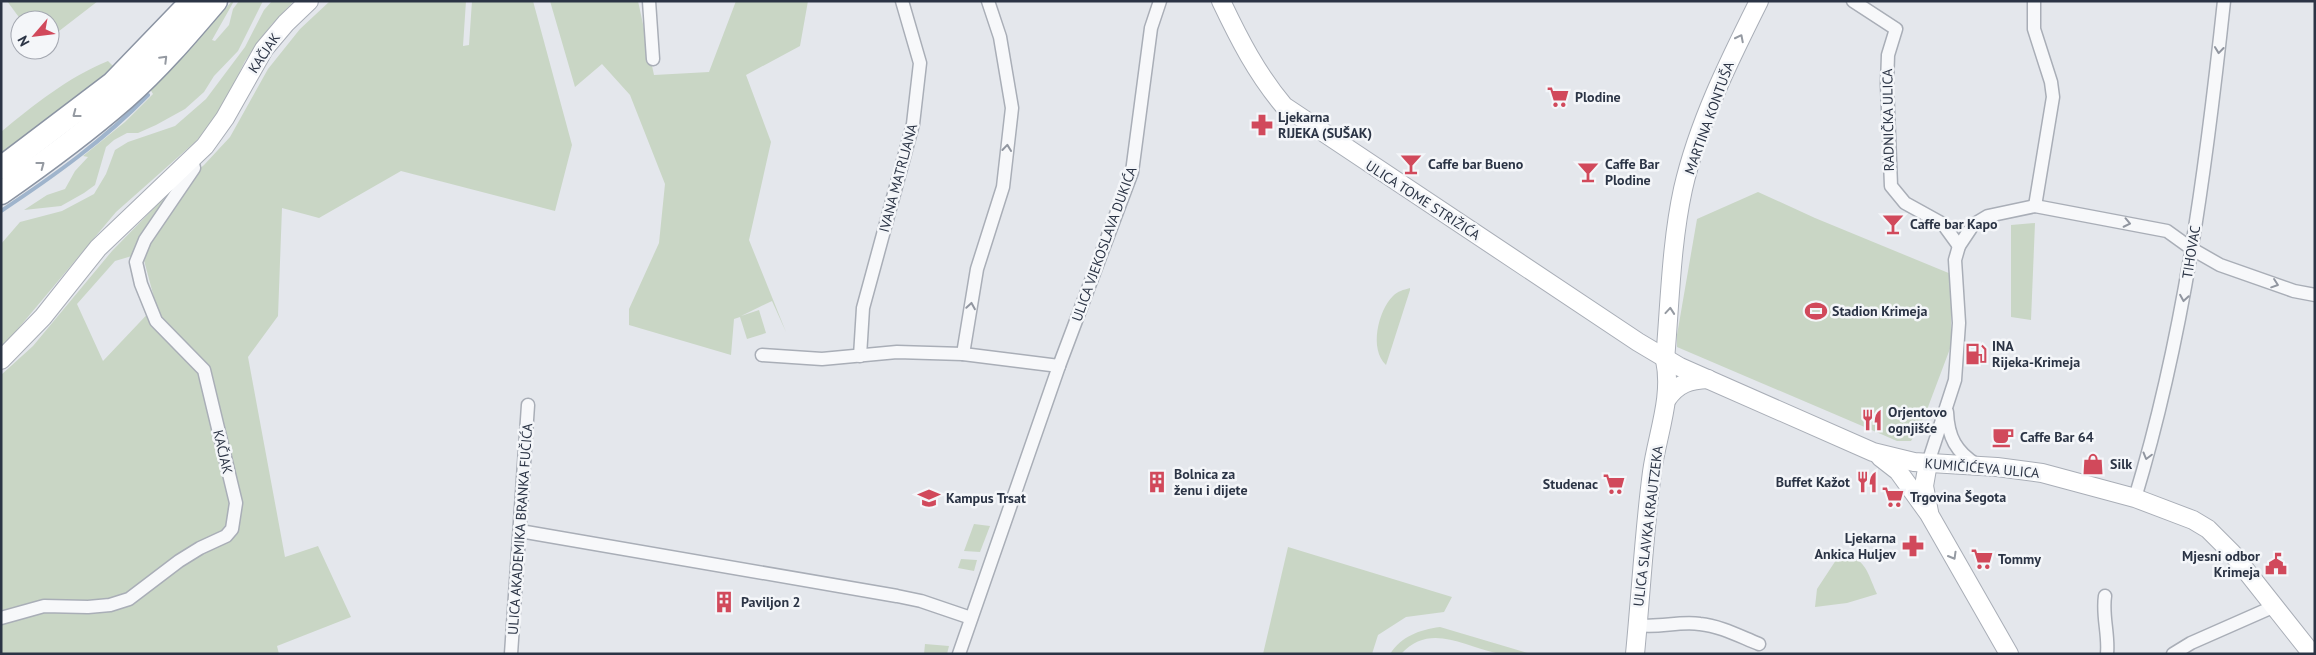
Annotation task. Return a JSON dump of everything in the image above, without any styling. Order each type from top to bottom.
[{"type":"highway","points":[[1,168],[113,83],[192,1]]},
{"type":"highway","points":[[1,193],[40,166],[124,99],[176,48],[216,1]]},
{"type":"main road","name":"KAČJAK","points":[[1,360],[38,323],[98,248],[192,160],[225,118],[264,49],[286,23],[309,1]]},
{"type":"main road","name":"ULICA TOME STRIŽIĆA","points":[[1221,1],[1238,36],[1262,77],[1284,106],[1665,360]]},
{"type":"main road","name":"MARTINA KONTUŠA","points":[[1665,360],[1678,221],[1691,158],[1729,61],[1759,1]]},
{"type":"main road","name":"KUMIČIĆEVA ULICA","points":[[1665,360],[1873,452],[1928,463],[1977,465],[2042,473],[2135,498],[2175,512],[2208,529],[2232,553],[2312,654]]},
{"type":"main road","name":"ULICA SLAVKA KRAUTZEKA","points":[[1634,654],[1638,625],[1641,565],[1654,457],[1667,399],[1668,372],[1665,360]]},
{"type":"main road","points":[[1667,399],[1674,390],[1686,382],[1708,379]]},
{"type":"main road","points":[[1873,452],[1898,471],[1929,514],[2009,654]]},
{"type":"main road","points":[[1928,463],[1924,486],[1929,514]]},
{"type":"street","points":[[649,1],[653,59]]},
{"type":"street","name":"IVANA MATRLJANA","points":[[860,356],[864,308],[913,124],[920,63],[902,1]]},
{"type":"street","points":[[963,354],[977,269],[1003,187],[1012,108],[1000,37],[988,1]]},
{"type":"street","name":"ULICA VJEKOSLAVA DUKIĆA","points":[[959,654],[1059,366],[1132,172],[1152,28],[1160,1]]},
{"type":"street","name":"RADNIČKA ULICA","points":[[1853,1],[1896,29],[1888,55],[1887,74],[1891,186],[1904,203],[1943,224],[1959,246]]},
{"type":"street","points":[[2034,1],[2034,29],[2051,82],[2053,97],[2035,206]]},
{"type":"street","name":"TIHOVAC","points":[[2135,498],[2165,385],[2181,315],[2209,142],[2224,1]]},
{"type":"street","name":"KAČJAK","points":[[1,618],[44,606],[88,607],[110,605],[129,599],[179,561],[200,548],[226,536],[232,529],[236,503],[204,370],[200,363],[156,321],[141,284],[136,262],[145,240],[194,168],[192,160]]},
{"type":"street","points":[[1928,463],[1955,380],[1958,338],[1955,260],[1959,246],[1973,225],[1980,220],[2035,206],[2167,231],[2192,249],[2220,265],[2294,291],[2315,295]]},
{"type":"street","points":[[762,355],[822,359],[897,352],[963,354],[1059,366]]},
{"type":"street","name":"ULICA AKADEMIKA BRANKA FUČIĆA","points":[[511,654],[528,405]]},
{"type":"street","points":[[1947,408],[1948,427],[1957,448],[1964,457],[1977,465]]},
{"type":"street","points":[[520,531],[897,596],[921,601],[971,618]]},
{"type":"street","points":[[2105,596],[2103,611],[2107,636],[2107,654]]},
{"type":"street","points":[[2173,654],[2191,643],[2275,606]]},
{"type":"street","points":[[1638,625],[1658,627],[1700,624],[1724,630],[1759,644]]},
{"type":"green space","points":[[7,1],[98,1],[60,30],[60,10],[14,10]]},
{"type":"green space","points":[[234,1],[212,40],[215,41],[229,25],[233,9],[239,1],[263,1],[238,51],[214,76],[204,92],[185,109],[156,125],[138,133],[127,133],[114,140],[106,147],[95,185],[84,193],[61,206],[24,210],[47,195],[65,189],[75,171],[88,157],[83,156],[125,122],[153,94],[150,89],[195,44]]},
{"type":"green space","points":[[272,1],[294,1],[272,24],[245,61],[217,118],[195,142],[116,212],[1,349],[1,244],[20,222],[62,211],[94,194],[106,174],[115,150],[128,142],[175,126],[206,99],[245,47],[264,10]]},
{"type":"green space","points":[[330,1],[466,1],[463,46],[469,45],[472,1],[533,1],[572,145],[555,211],[401,171],[319,218],[282,208],[278,316],[248,357],[285,557],[318,546],[351,617],[277,646],[279,654],[1,654],[1,375],[33,346],[112,251],[160,202],[204,165],[230,137],[268,69],[300,29]],"holes":[[[142,253],[156,305],[103,361],[77,304],[115,261]]]},
{"type":"green space","points":[[550,1],[638,1],[654,75],[709,72],[736,1],[808,1],[800,46],[746,75],[771,142],[749,240],[786,332],[772,301],[741,316],[759,310],[766,333],[747,339],[740,317],[734,319],[731,355],[629,325],[629,309],[659,243],[665,184],[630,95],[602,64],[575,87]]},
{"type":"green space","points":[[108,61],[114,67],[103,75],[105,78],[1,158],[1,132],[65,84]]},
{"type":"green space","name":"Stadion Krimeja","points":[[1758,192],[1815,218],[1951,274],[1951,346],[1925,415],[1911,441],[1897,441],[1677,347],[1677,335],[1697,219]]},
{"type":"green space","points":[[2035,223],[2031,320],[2011,317],[2011,225]]},
{"type":"green space","points":[[1410,288],[1386,365],[1378,350],[1377,340],[1380,320],[1383,311],[1393,296]]},
{"type":"green space","points":[[974,524],[990,526],[980,552],[964,551]]},
{"type":"green space","points":[[1288,547],[1452,597],[1444,612],[1406,617],[1378,635],[1372,654],[1263,654]]},
{"type":"green space","points":[[1840,554],[1855,558],[1860,562],[1868,572],[1877,594],[1847,603],[1815,607],[1817,589]]},
{"type":"green space","points":[[961,559],[977,560],[974,571],[958,568]]},
{"type":"green space","points":[[1440,627],[1531,654],[1496,653],[1446,639],[1434,638],[1412,645],[1401,654],[1390,654],[1406,638],[1425,630]]},
{"type":"green space","points":[[925,644],[949,646],[947,654],[924,654]]},
{"type":"waterway","points":[[1,211],[78,157],[148,95]]},
{"type":"place","name":"Plodine","points":[[1558,97]]},
{"type":"place","name":"Ljekarna RIJEKA (SUŠAK)","points":[[1262,125]]},
{"type":"place","name":"Caffe bar Bueno","points":[[1411,164]]},
{"type":"place","name":"Caffe Bar Plodine","points":[[1588,172]]},
{"type":"place","name":"Caffe bar Kapo","points":[[1893,224]]},
{"type":"place","name":"Stadion Krimeja","points":[[1816,311]]},
{"type":"place","name":"INA Rijeka-Krimeja","points":[[1976,354]]},
{"type":"place","name":"Orjentovo ognjišće","points":[[1872,420]]},
{"type":"place","name":"Caffe Bar 64","points":[[2003,437]]},
{"type":"place","name":"Silk","points":[[2093,464]]},
{"type":"place","name":"Bolnica za ženu i dijete","points":[[1157,482]]},
{"type":"place","name":"Buffet Kažot","points":[[1867,482]]},
{"type":"place","name":"Studenac","points":[[1614,484]]},
{"type":"place","name":"Trgovina Šegota","points":[[1893,497]]},
{"type":"place","name":"Kampus Trsat","points":[[929,498]]},
{"type":"place","name":"Ljekarna Ankica Huljev","points":[[1913,546]]},
{"type":"place","name":"Tommy","points":[[1982,559]]},
{"type":"place","name":"Mjesni odbor Krimeja","points":[[2276,564]]},
{"type":"place","name":"Paviljon 2","points":[[724,602]]}]
